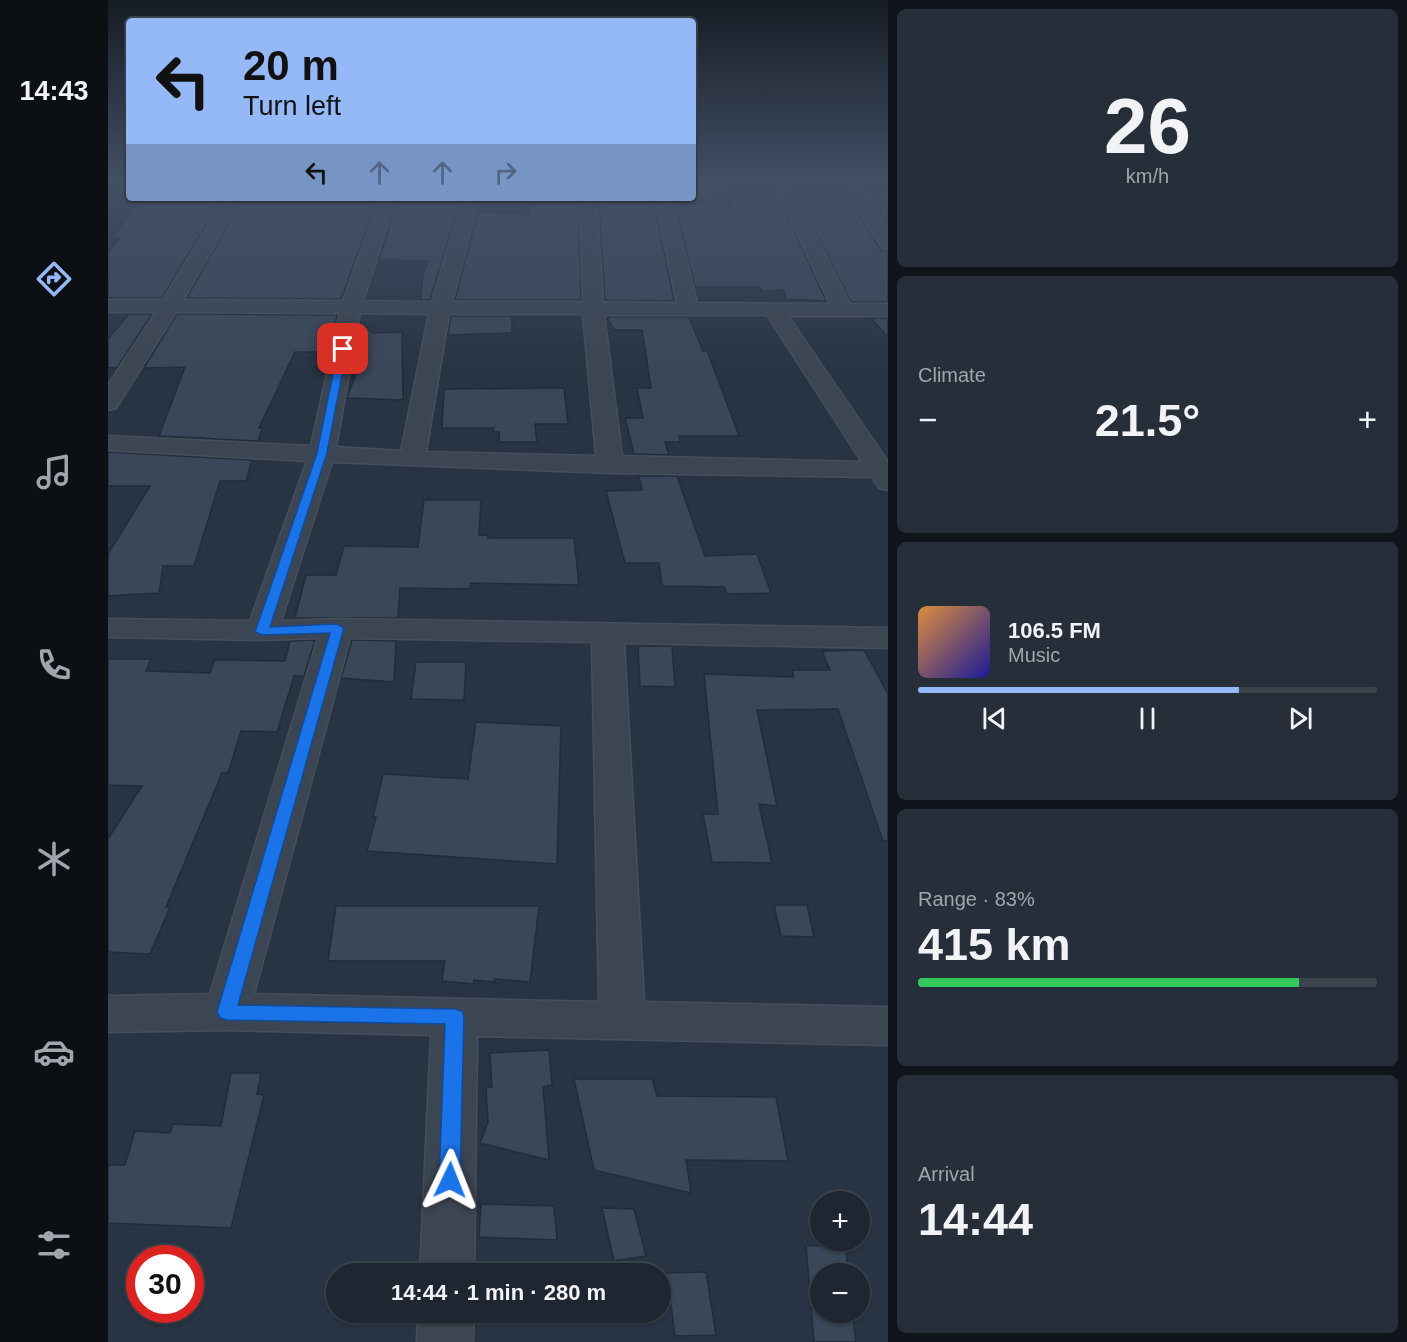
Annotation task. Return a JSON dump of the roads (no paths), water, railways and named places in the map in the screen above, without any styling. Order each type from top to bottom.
[{"type":"street","points":[[108,403],[169,307],[204,246]]},
{"type":"street","points":[[262,632],[322,453],[351,307],[372,246]]},
{"type":"street","points":[[412,459],[440,308],[458,246]]},
{"type":"street","points":[[590,246],[593,309],[610,465]]},
{"type":"street","points":[[674,246],[688,308]]},
{"type":"street","points":[[812,246],[843,309]]},
{"type":"street","points":[[108,306],[888,310]]},
{"type":"street","points":[[773,309],[885,474]]},
{"type":"street","points":[[108,443],[412,459],[885,474]]},
{"type":"street","points":[[108,628],[262,632],[337,628],[888,638]]},
{"type":"street","points":[[226,1012],[337,628]]},
{"type":"street","points":[[608,633],[622,1021]]},
{"type":"street","points":[[108,1014],[226,1012],[455,1016],[622,1021],[886,1034]]},
{"type":"street","points":[[447,1263],[455,1016]]},
{"type":"street","points":[[445,1342],[446,1323]]}]
